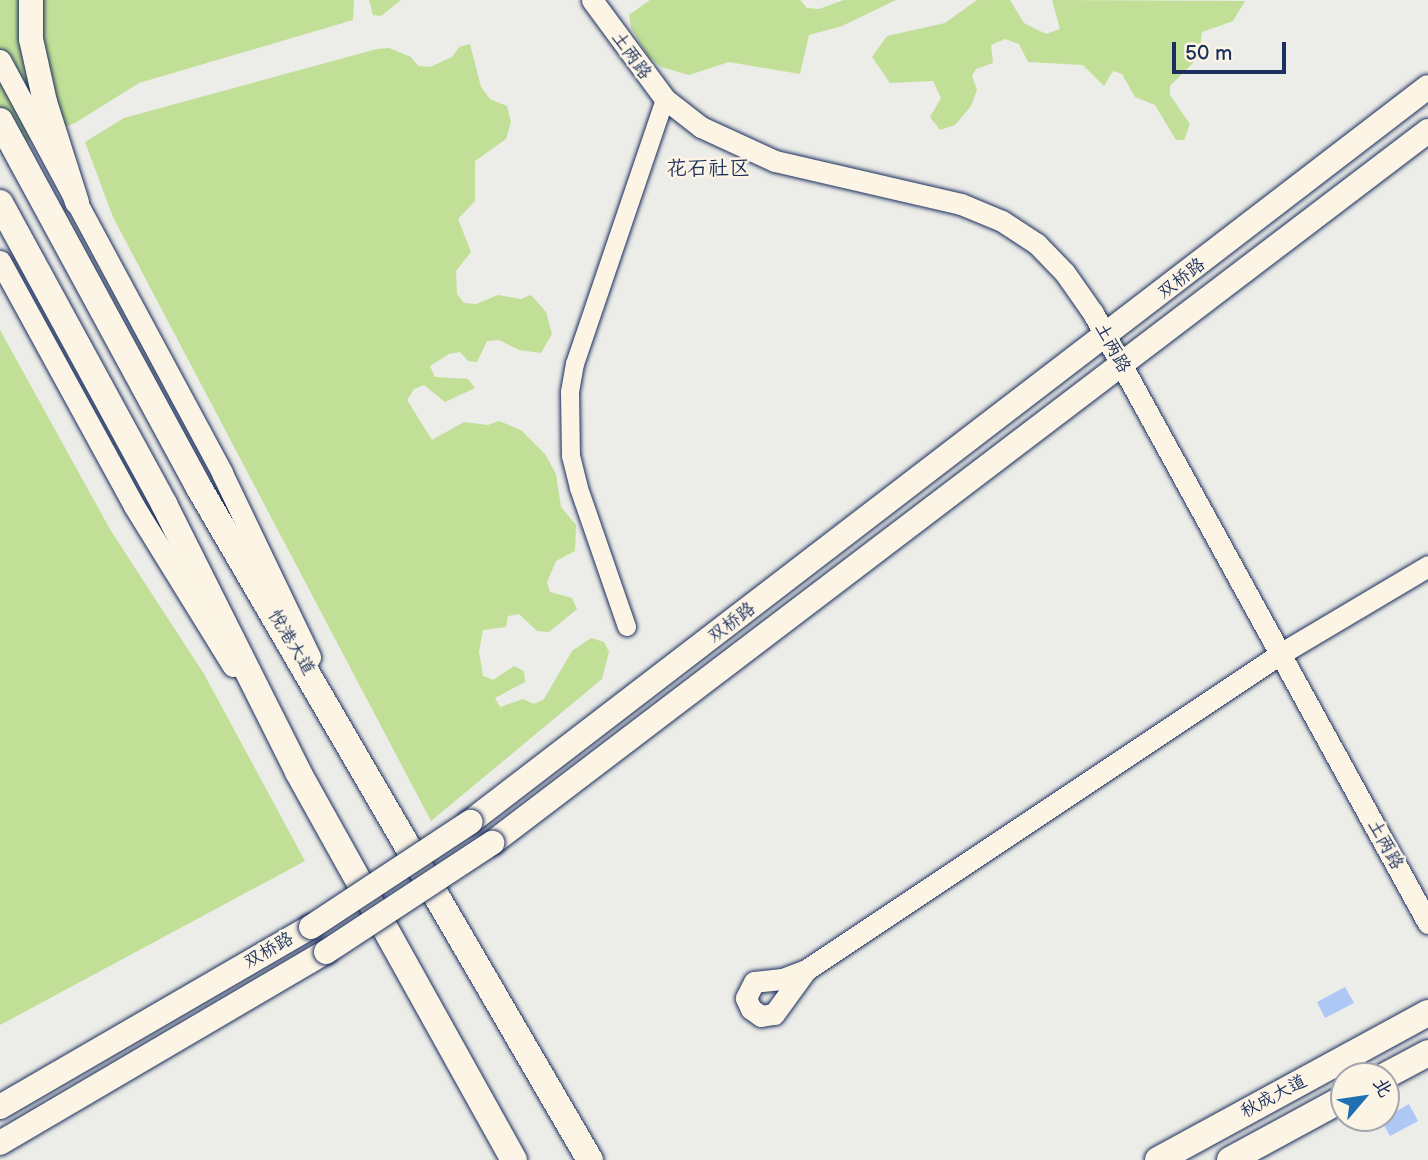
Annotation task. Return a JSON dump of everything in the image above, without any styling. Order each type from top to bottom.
[{"type":"main road","points":[[24,0],[45,102],[77,202]]},
{"type":"main road","points":[[31,0],[31,39]]},
{"type":"main road","name":"双桥路","points":[[0,1107],[310,927],[470,822],[1107,338],[1428,87]]},
{"type":"main road","name":"悦港大道","points":[[0,121],[198,486],[353,748],[590,1160]]},
{"type":"main road","name":"双桥路","points":[[0,1143],[326,953],[492,843],[1428,131]]},
{"type":"main road","points":[[0,203],[164,504],[298,772],[514,1160]]},
{"type":"main road","name":"秋成大道","points":[[1158,1160],[1428,1013]]},
{"type":"main road","points":[[1400,1068],[1428,1053]]},
{"type":"main road","name":"秋成大道","points":[[1230,1160],[1330,1106]]},
{"type":"street","name":"土两路","points":[[592,0],[665,99],[701,127],[752,152],[961,204],[1002,221],[1037,244],[1065,273],[1107,338],[1428,923]]},
{"type":"street","points":[[0,60],[222,473],[353,748]]},
{"type":"street","points":[[627,627],[579,488],[571,456],[570,392],[575,364],[665,99]]},
{"type":"street","points":[[0,261],[134,506],[298,772]]},
{"type":"street","points":[[806,970],[1280,654],[1428,566]]},
{"type":"green space","points":[[0,0],[354,0],[353,20],[139,83],[75,123],[0,152]]},
{"type":"green space","points":[[369,0],[401,0],[381,16],[373,15]]},
{"type":"green space","points":[[650,0],[800,0],[807,8],[819,9],[844,0],[896,0],[842,26],[809,35],[800,74],[729,62],[689,75],[661,67],[648,56],[631,28],[629,15]]},
{"type":"green space","points":[[977,0],[1010,0],[1024,23],[1046,34],[1060,29],[1052,0],[1245,1],[1233,21],[1202,32],[1199,57],[1170,86],[1170,95],[1190,124],[1184,140],[1176,140],[1155,105],[1135,97],[1122,74],[1113,71],[1104,86],[1083,65],[1028,62],[1019,44],[1005,39],[991,45],[993,63],[976,69],[972,76],[977,90],[971,106],[955,125],[940,130],[930,117],[941,98],[933,81],[890,83],[872,57],[887,36],[945,23]]},
{"type":"green space","points":[[470,44],[481,87],[490,99],[507,106],[511,122],[506,139],[475,161],[475,201],[458,219],[471,252],[456,271],[457,294],[464,303],[476,304],[498,295],[521,299],[531,295],[546,312],[552,334],[541,353],[519,350],[499,340],[487,341],[477,362],[468,361],[460,352],[449,354],[430,366],[435,377],[468,379],[475,388],[445,402],[424,385],[414,389],[407,400],[432,440],[464,422],[488,425],[499,421],[521,430],[545,454],[556,474],[561,507],[576,525],[575,551],[556,561],[547,582],[550,592],[572,598],[577,609],[549,632],[537,631],[519,614],[508,616],[506,627],[483,630],[479,652],[483,676],[493,680],[514,666],[524,671],[525,682],[495,698],[500,707],[523,699],[534,704],[544,699],[572,651],[591,638],[604,642],[609,652],[602,679],[431,821],[113,217],[85,142],[124,118],[377,49],[389,48],[411,57],[418,66],[430,67],[452,57],[459,47]]},
{"type":"green space","points":[[0,330],[111,531],[204,674],[305,861],[0,1025]]},
{"type":"building","points":[[1345,987],[1354,1003],[1325,1018],[1317,1002]]},
{"type":"building","points":[[1409,1104],[1418,1121],[1400,1131],[1400,1109]]},
{"type":"district","name":"花石社区","points":[[708,169]]}]
